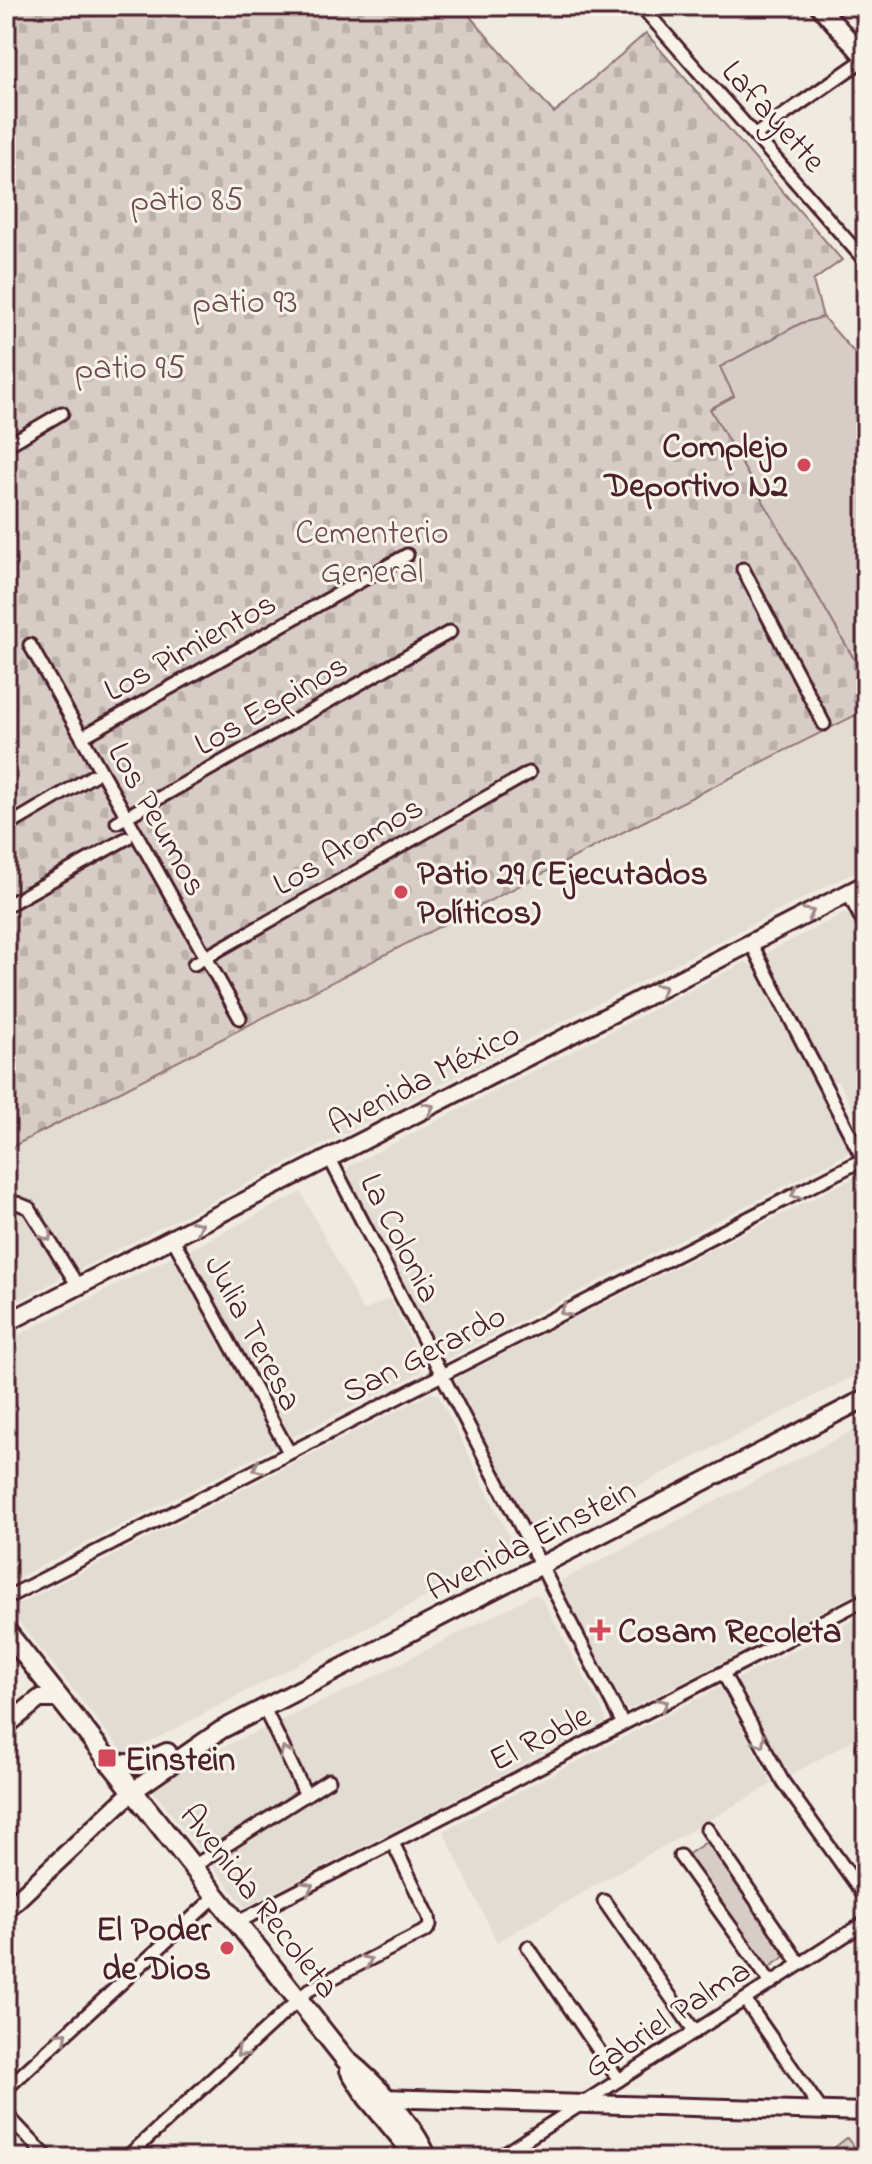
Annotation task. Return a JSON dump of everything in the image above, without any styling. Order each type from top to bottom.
[{"type":"main road","points":[[819,6],[866,58]]},
{"type":"main road","name":"Avenida México","points":[[6,1323],[866,884]]},
{"type":"main road","name":"Avenida Einstein","points":[[133,1791],[221,1730],[866,1398]]},
{"type":"main road","name":"Avenida Recoleta","points":[[6,1631],[346,2060],[356,2083],[376,2098],[423,2148],[427,2158]]},
{"type":"main road","points":[[6,1726],[35,1695],[39,1673]]},
{"type":"main road","points":[[29,1704],[39,1699],[60,1699]]},
{"type":"main road","name":"Avenida Einstein","points":[[133,1791],[167,1753],[188,1741],[221,1730]]},
{"type":"main road","points":[[110,1763],[135,1766],[167,1753]]},
{"type":"main road","points":[[6,1910],[133,1791]]},
{"type":"main road","points":[[376,2098],[866,2112]]},
{"type":"main road","name":"Avenida Recoleta","points":[[376,2098],[418,2158]]},
{"type":"street","name":"Lafayette","points":[[645,8],[866,262]]},
{"type":"street","points":[[755,135],[866,58]]},
{"type":"street","points":[[6,446],[62,413]]},
{"type":"street","name":"Los Pimientos","points":[[82,737],[407,555]]},
{"type":"street","points":[[743,569],[824,724]]},
{"type":"street","name":"Los Espinos","points":[[122,819],[450,632]]},
{"type":"street","name":"Los Peumos","points":[[30,645],[82,737],[122,819],[240,1018]]},
{"type":"street","name":"Los Aromos","points":[[194,964],[529,773]]},
{"type":"street","points":[[6,827],[94,775]]},
{"type":"street","points":[[6,906],[127,838]]},
{"type":"street","points":[[848,893],[866,928]]},
{"type":"street","points":[[751,943],[865,1161]]},
{"type":"street","name":"La Colonia","points":[[330,1159],[623,1724]]},
{"type":"street","name":"San Gerardo","points":[[6,1598],[441,1374],[865,1161]]},
{"type":"street","points":[[6,1208],[17,1203],[29,1208],[78,1286]]},
{"type":"street","name":"Julia Teresa","points":[[173,1239],[289,1452]]},
{"type":"street","name":"El Roble","points":[[238,1922],[866,1599]]},
{"type":"street","points":[[723,1673],[776,1771],[866,1898]]},
{"type":"street","points":[[264,1708],[306,1795]]},
{"type":"street","points":[[194,1866],[329,1780]]},
{"type":"street","points":[[707,1829],[800,1964]]},
{"type":"street","points":[[126,2158],[298,1999],[318,1985],[429,1928],[429,1917],[393,1843]]},
{"type":"street","points":[[680,1856],[771,1983]]},
{"type":"street","points":[[6,2089],[217,1895]]},
{"type":"street","points":[[604,1901],[695,2032]]},
{"type":"street","name":"Gabriel Palma","points":[[497,2158],[866,1922]]},
{"type":"street","points":[[528,1947],[619,2080]]},
{"type":"street","points":[[745,2000],[822,2111]]},
{"type":"street","points":[[6,2114],[48,2158]]},
{"type":"shaded area","points":[[866,710],[866,866],[78,1270],[74,1269],[30,1199],[20,1195],[6,1202],[6,1150]]},
{"type":"shaded area","points":[[845,913],[850,915],[866,945],[866,1133],[838,1081],[832,1083],[766,956],[768,952]]},
{"type":"shaded area","points":[[745,962],[754,966],[848,1148],[847,1154],[445,1360],[440,1358],[346,1174],[349,1166]]},
{"type":"shaded area","points":[[855,1177],[863,1178],[866,1185],[866,1370],[536,1538],[532,1536],[456,1383],[458,1377]]},
{"type":"shaded area","points":[[301,1192],[363,1311],[390,1298],[423,1364],[419,1373],[289,1439],[188,1255],[189,1250]]},
{"type":"shaded area","points":[[15,1212],[22,1213],[60,1274],[60,1279],[6,1308],[6,1217]]},
{"type":"shaded area","points":[[171,1257],[177,1259],[277,1440],[277,1446],[6,1584],[6,1341]]},
{"type":"shaded area","points":[[431,1393],[438,1394],[510,1538],[514,1547],[512,1552],[125,1755],[11,1612],[13,1607]]},
{"type":"shaded area","points":[[866,1424],[866,1588],[630,1709],[625,1707],[560,1586],[562,1580]]},
{"type":"shaded area","points":[[535,1594],[541,1597],[606,1717],[605,1722],[245,1907],[151,1788],[186,1764],[354,1687]]},
{"type":"shaded area","points":[[866,1613],[866,1733],[787,1777],[735,1680]]},
{"type":"shaded area","points":[[720,1687],[772,1784],[497,1942],[443,1831]]},
{"type":"green space","name":"Cementerio General","points":[[6,6],[461,6],[554,113],[646,33],[842,260],[813,281],[823,317],[801,323],[720,367],[734,396],[710,409],[866,680],[866,710],[6,1150]]},
{"type":"green space","name":"Complejo Deportivo N2","points":[[823,317],[866,366],[866,680],[710,409],[734,396],[719,367],[801,323]]},
{"type":"green space","points":[[708,1841],[787,1955],[764,1971],[684,1857]]},
{"type":"green space","points":[[847,2138],[862,2158],[821,2158]]},
{"type":"place","name":"Complejo Deportivo N2","points":[[804,465]]},
{"type":"place","name":"Patio 29 (Ejecutados Políticos)","points":[[401,892]]},
{"type":"place","name":"Cosam Recoleta","points":[[600,1630]]},
{"type":"place","name":"Einstein","points":[[107,1758]]},
{"type":"place","name":"El Poder de Dios","points":[[227,1948]]},
{"type":"park label","name":"patio 85","points":[[187,198]]},
{"type":"park label","name":"patio 93","points":[[245,300]]},
{"type":"park label","name":"patio 95","points":[[130,366]]}]
